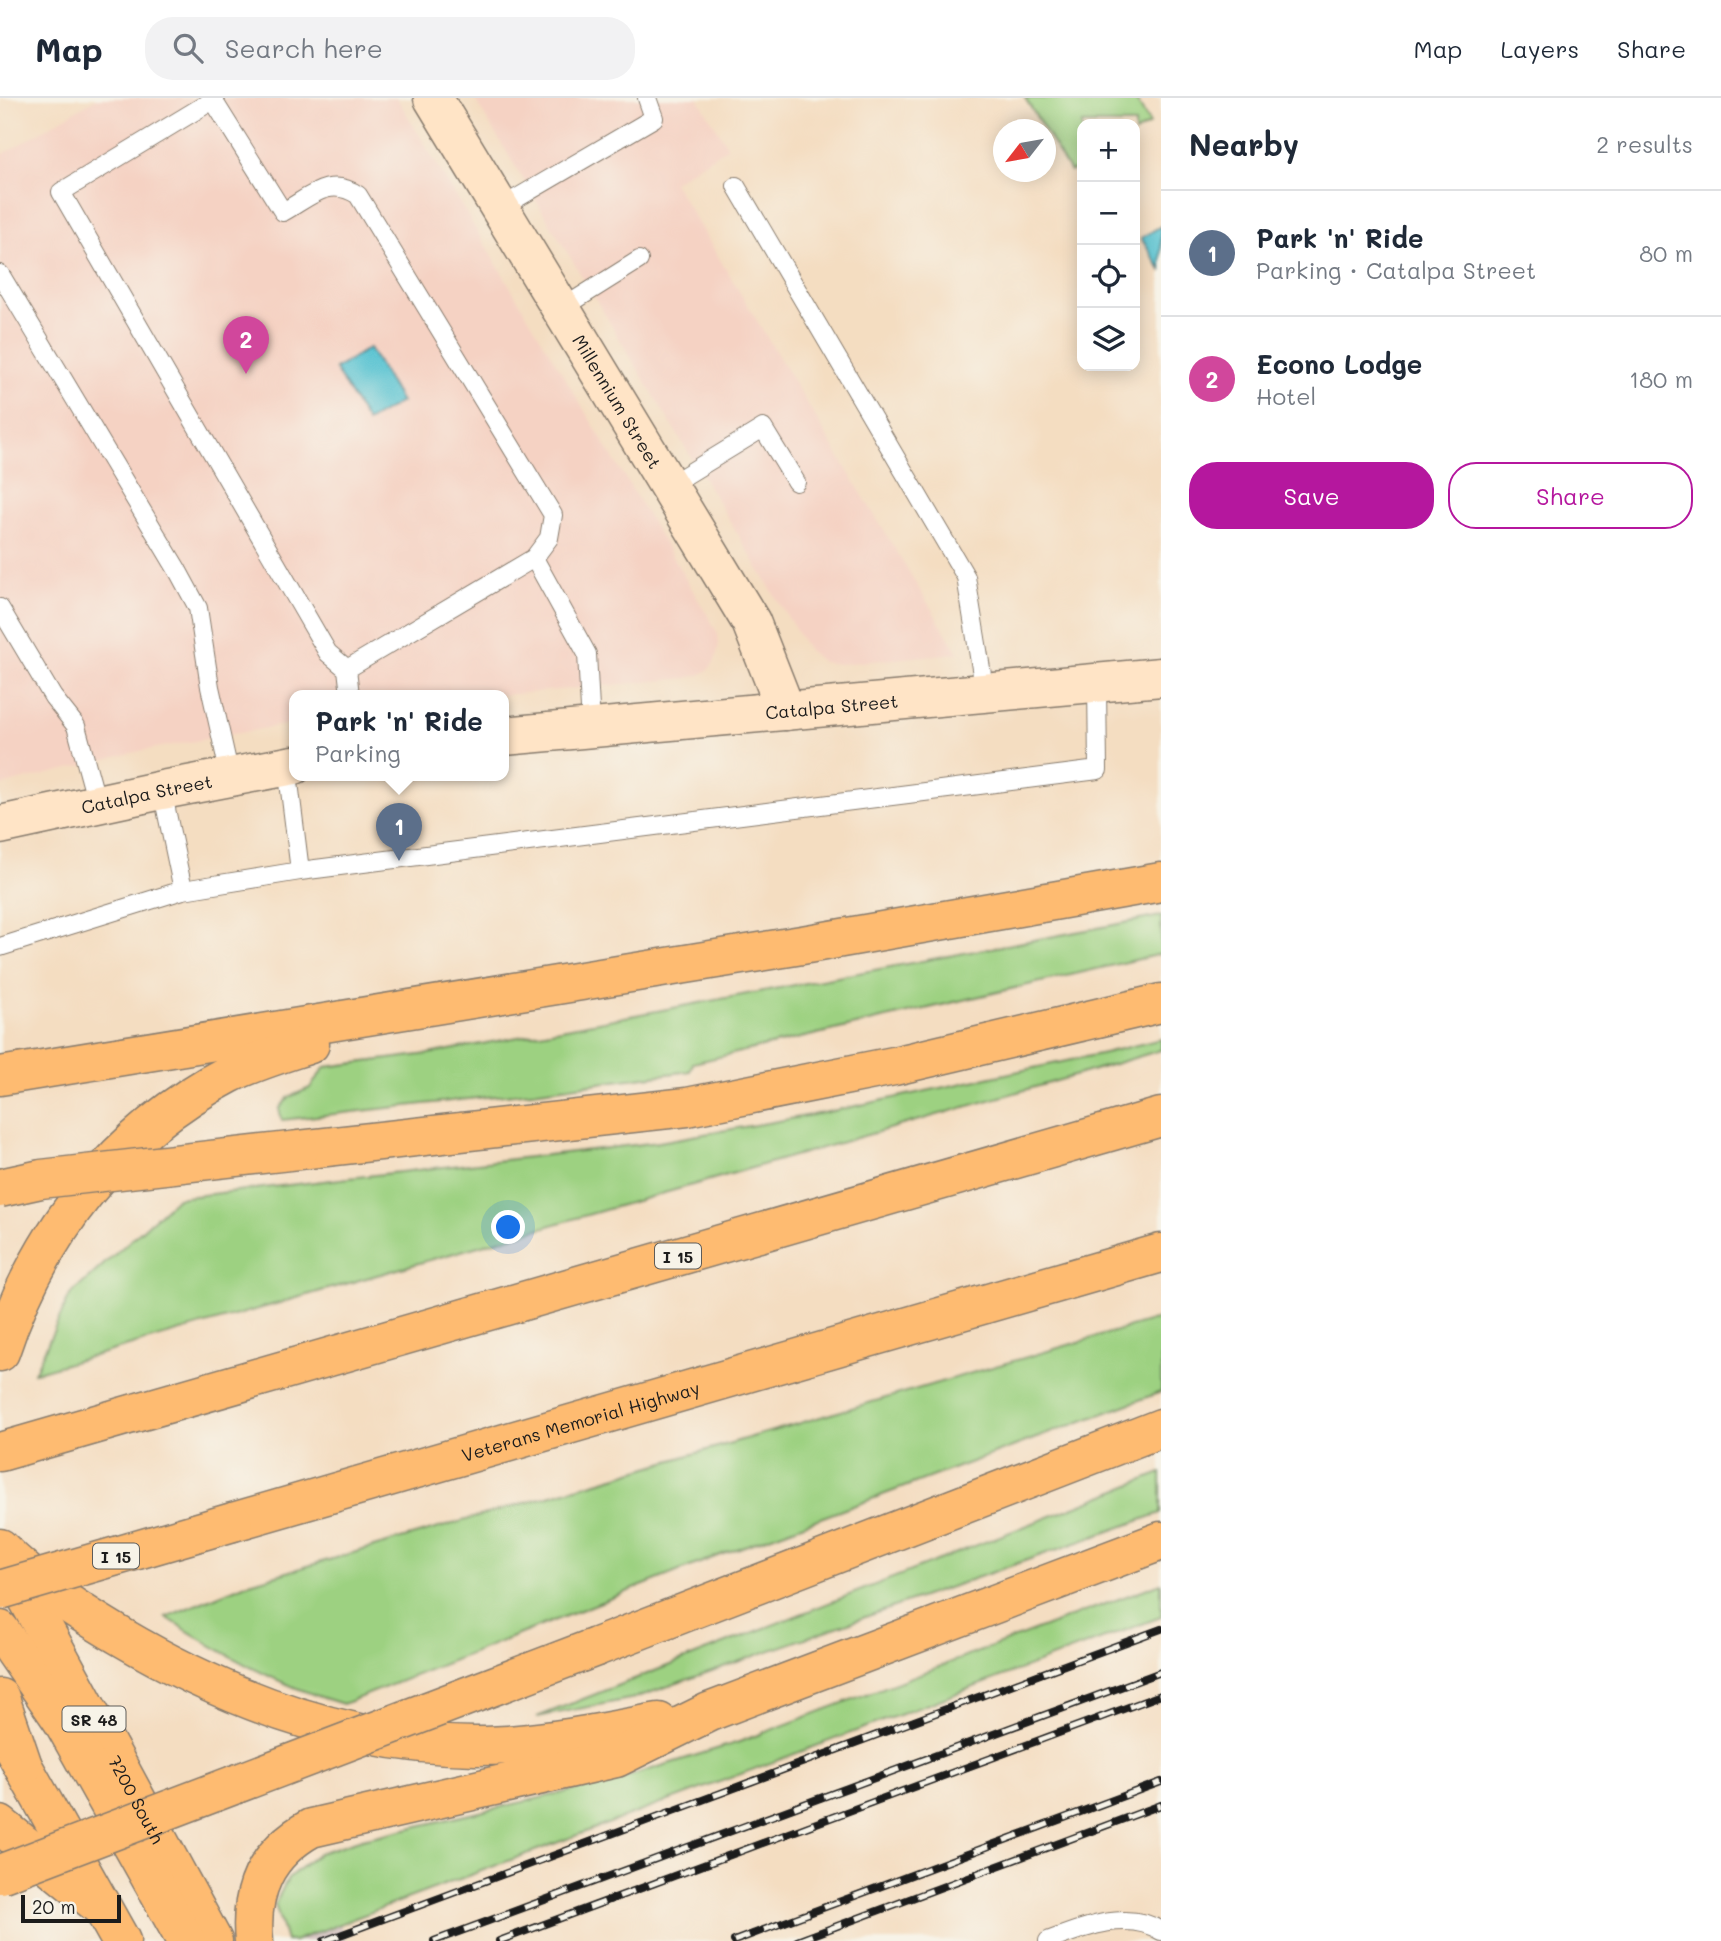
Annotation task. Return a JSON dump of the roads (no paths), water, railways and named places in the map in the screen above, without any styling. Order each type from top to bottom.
[{"type":"main road","points":[[0,1076],[404,1011],[1161,882]]},
{"type":"main road","points":[[0,1188],[41,1178],[687,1107],[894,1066],[1161,1003]]},
{"type":"main road","points":[[0,1352],[29,1280],[57,1229],[88,1187],[121,1151],[154,1123],[175,1107],[232,1073],[404,1011]]},
{"type":"main road","name":"I 15","points":[[0,1452],[1161,1117]]},
{"type":"main road","name":"Veterans Memorial Highway","points":[[0,1591],[1161,1253]]},
{"type":"main road","points":[[0,1874],[1161,1428]]},
{"type":"main road","points":[[254,1941],[253,1906],[264,1874],[279,1850],[311,1828],[616,1758],[709,1712],[1161,1541]]},
{"type":"main road","points":[[0,1548],[65,1601],[156,1657],[245,1698],[300,1718],[341,1729],[412,1740],[486,1745],[561,1740],[709,1712]]},
{"type":"main road","name":"7200 South","points":[[0,1548],[213,1941]]},
{"type":"main road","points":[[0,1630],[62,1720],[186,1941]]},
{"type":"main road","points":[[0,1698],[23,1766]]},
{"type":"main road","points":[[0,1725],[121,1941]]},
{"type":"main road","points":[[0,1825],[100,1906]]},
{"type":"street","name":"Millennium Street","points":[[433,98],[751,622],[786,711]]},
{"type":"street","name":"Catalpa Street","points":[[509,735],[1161,677]]},
{"type":"street","name":"Catalpa Street","points":[[0,824],[289,766]]},
{"type":"lane","points":[[500,208],[654,118],[647,98]]},
{"type":"lane","points":[[347,669],[534,558],[549,538],[552,515],[358,195],[345,187],[331,186],[283,212],[213,100],[61,192],[328,653],[347,669],[349,690]]},
{"type":"lane","points":[[736,186],[966,577],[985,693]]},
{"type":"lane","points":[[561,309],[639,260]]},
{"type":"lane","points":[[0,274],[198,608],[210,687],[230,776]]},
{"type":"lane","points":[[668,485],[763,428],[796,482]]},
{"type":"lane","points":[[534,558],[587,654],[591,727]]},
{"type":"lane","points":[[0,608],[53,697],[76,726],[97,803]]},
{"type":"lane","points":[[0,947],[183,890],[300,871],[1098,770],[1097,683]]},
{"type":"lane","points":[[291,781],[300,871]]},
{"type":"lane","points":[[162,790],[183,890]]},
{"type":"lane","points":[[1048,1941],[1084,1927],[1128,1921],[1150,1924],[1161,1931]]},
{"type":"water","points":[[1161,226],[1161,270],[1141,238]]},
{"type":"water","points":[[369,348],[401,402],[367,422],[335,369]]},
{"type":"railway","points":[[324,1941],[1161,1629]]},
{"type":"railway","points":[[434,1941],[1161,1672]]},
{"type":"railway","points":[[499,1941],[1161,1695]]},
{"type":"railway","points":[[734,1941],[1161,1782]]},
{"type":"railway","points":[[797,1941],[1161,1805]]},
{"type":"place","name":"Econo Lodge","points":[[246,374]]},
{"type":"place","name":"Park 'n' Ride","points":[[399,861]]}]
